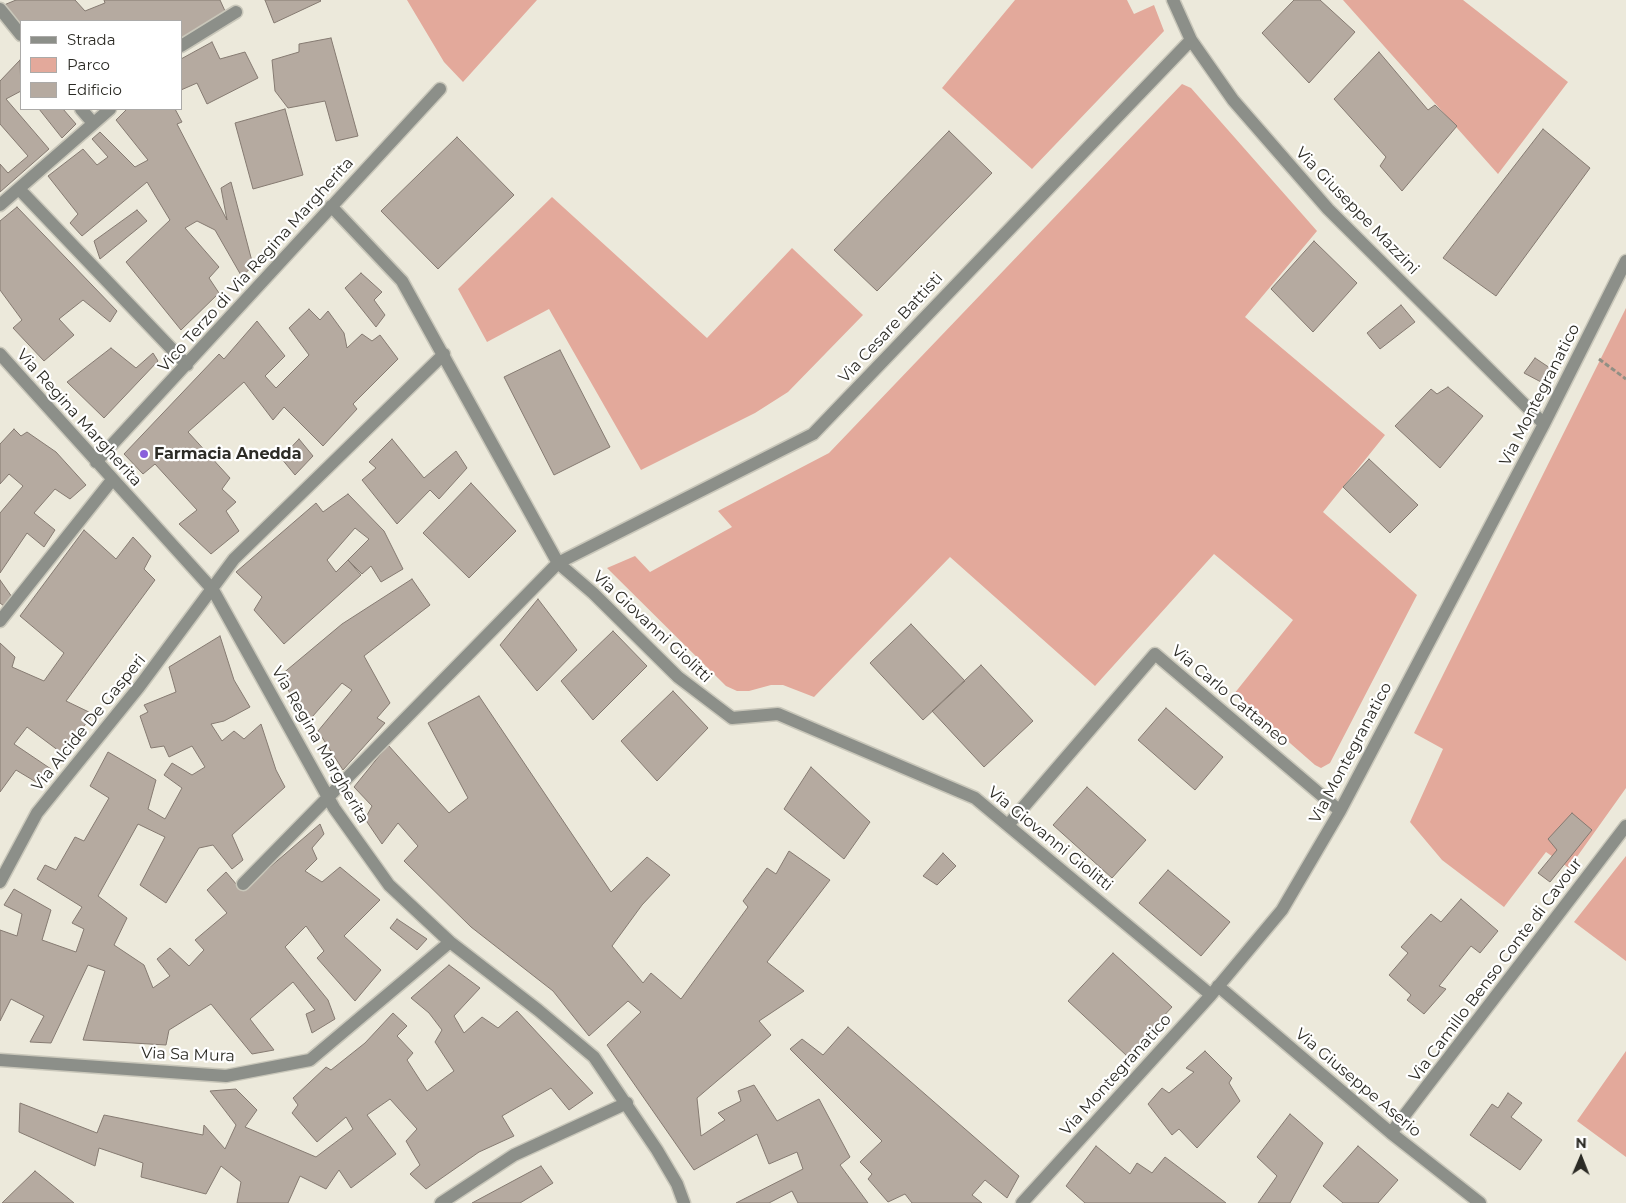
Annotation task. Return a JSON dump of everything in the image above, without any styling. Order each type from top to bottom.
[{"type":"street","name":"Via Giuseppe Mazzini","points":[[1172,0],[1191,40],[1233,100],[1328,209],[1544,424]]},
{"type":"street","points":[[0,9],[20,34]]},
{"type":"street","points":[[182,45],[236,12]]},
{"type":"street","name":"Via Cesare Battisti","points":[[243,884],[558,564],[813,434],[1191,40]]},
{"type":"street","name":"Vico Terzo di Via Regina Margherita","points":[[96,462],[440,89]]},
{"type":"street","points":[[82,110],[93,123]]},
{"type":"street","points":[[0,205],[109,110]]},
{"type":"street","points":[[19,189],[187,365]]},
{"type":"street","name":"Via Giovanni Giolitti","points":[[331,206],[402,281],[444,354],[558,564],[593,593],[678,678],[732,718],[778,714],[975,798],[1214,991]]},
{"type":"street","name":"Via Montegranatico","points":[[1022,1203],[1214,991],[1282,910],[1340,812],[1544,424],[1626,261]]},
{"type":"street","name":"Via Regina Margherita","points":[[0,354],[212,590],[328,797],[389,885],[450,942],[538,1010],[594,1057],[627,1103],[677,1184],[684,1203]]},
{"type":"street","name":"Via Alcide De Gasperi","points":[[0,882],[37,813],[139,688],[234,559],[444,354]]},
{"type":"street","points":[[0,621],[112,480]]},
{"type":"street","name":"Via Carlo Cattaneo","points":[[1008,825],[1155,654],[1340,812]]},
{"type":"street","name":"Via Camillo Benso Conte di Cavour","points":[[1391,1133],[1626,826]]},
{"type":"street","name":"Via Sa Mura","points":[[0,1060],[226,1076],[310,1060],[450,942]]},
{"type":"street","name":"Via Giuseppe Aserio","points":[[1214,991],[1480,1203]]},
{"type":"street","points":[[441,1203],[514,1155],[627,1103]]},
{"type":"path","points":[[1583,346],[1626,379]]},
{"type":"green space","points":[[407,0],[537,0],[463,82],[444,62]]},
{"type":"green space","points":[[1015,0],[1127,0],[1134,14],[1154,5],[1164,31],[1032,169],[942,88]]},
{"type":"green space","points":[[1343,0],[1463,0],[1568,82],[1498,174]]},
{"type":"green space","points":[[1182,84],[1191,88],[1317,231],[1245,317],[1385,435],[1323,512],[1417,595],[1330,763],[1321,768],[1315,765],[1234,694],[1293,620],[1214,554],[1095,686],[950,557],[814,697],[783,685],[771,685],[749,691],[737,691],[726,686],[607,568],[635,556],[650,572],[732,527],[718,511],[829,453]]},
{"type":"green space","points":[[552,197],[707,338],[792,248],[863,315],[788,392],[755,413],[641,470],[549,309],[487,342],[458,289]]},
{"type":"green space","points":[[1626,308],[1626,788],[1569,868],[1546,852],[1504,907],[1442,860],[1410,822],[1443,749],[1414,733]]},
{"type":"green space","points":[[1626,856],[1626,961],[1574,922]]},
{"type":"green space","points":[[1626,1051],[1626,1157],[1577,1121]]},
{"type":"building","points":[[16,0],[75,0],[85,11],[105,3],[104,0],[220,0],[225,11],[182,38],[182,20],[20,20],[20,24],[4,5]]},
{"type":"building","points":[[265,0],[320,0],[321,1],[274,23]]},
{"type":"building","points":[[1294,0],[1320,0],[1355,32],[1309,83],[1262,33]]},
{"type":"building","points":[[331,38],[358,136],[336,141],[325,101],[288,108],[275,91],[272,60],[299,52],[299,44]]},
{"type":"building","points":[[212,42],[220,59],[245,52],[258,78],[207,104],[197,83],[182,90],[182,58]]},
{"type":"building","points":[[1379,52],[1428,110],[1435,105],[1457,126],[1402,191],[1380,166],[1386,157],[1334,99]]},
{"type":"building","points":[[20,60],[20,92],[6,99],[49,149],[0,192],[0,164],[8,173],[28,156],[0,124],[0,81]]},
{"type":"building","points":[[285,109],[303,175],[253,189],[235,123]]},
{"type":"building","points":[[40,110],[64,110],[76,124],[62,138]]},
{"type":"building","points":[[126,110],[176,110],[182,122],[177,124],[227,220],[221,188],[231,182],[253,265],[242,277],[215,230],[197,221],[185,228],[219,267],[209,278],[219,293],[181,330],[126,262],[170,220],[147,182],[82,236],[70,223],[78,214],[48,176],[83,149],[97,165],[108,157],[92,139],[100,132],[135,167],[148,160],[116,120]]},
{"type":"building","points":[[1543,129],[1590,168],[1496,296],[1443,258]]},
{"type":"building","points":[[949,131],[992,173],[877,291],[834,250]]},
{"type":"building","points":[[457,137],[514,195],[438,269],[381,211]]},
{"type":"building","points":[[17,207],[117,311],[110,322],[83,300],[59,319],[74,335],[44,361],[13,328],[22,320],[0,290],[0,221]]},
{"type":"building","points":[[137,210],[147,221],[100,259],[94,241]]},
{"type":"building","points":[[1314,241],[1357,283],[1313,332],[1271,289]]},
{"type":"building","points":[[361,273],[382,292],[374,300],[385,315],[376,327],[345,288]]},
{"type":"building","points":[[1401,305],[1415,322],[1380,349],[1367,333]]},
{"type":"building","points":[[309,309],[320,320],[328,311],[344,333],[347,348],[362,334],[372,341],[380,335],[398,359],[353,404],[357,409],[323,446],[284,407],[273,420],[244,382],[188,432],[230,478],[222,489],[236,502],[226,511],[239,531],[211,554],[179,524],[197,510],[155,464],[143,474],[124,454],[219,354],[224,359],[257,321],[285,356],[265,376],[276,388],[309,355],[289,328]]},
{"type":"building","points":[[111,348],[136,368],[153,353],[158,361],[104,418],[67,382]]},
{"type":"building","points":[[560,350],[610,447],[554,475],[504,377]]},
{"type":"building","points":[[1535,358],[1550,368],[1541,382],[1524,373]]},
{"type":"building","points":[[1448,387],[1483,416],[1440,468],[1395,426],[1431,389],[1437,394]]},
{"type":"building","points":[[14,429],[21,436],[27,432],[56,452],[86,485],[70,499],[55,489],[34,513],[55,530],[44,547],[27,533],[0,573],[0,513],[23,486],[9,474],[0,484],[0,444]]},
{"type":"building","points":[[299,439],[313,456],[295,475],[281,458]]},
{"type":"building","points":[[392,439],[424,478],[456,451],[467,468],[439,499],[430,490],[397,524],[362,480],[376,468],[369,462]]},
{"type":"building","points":[[1369,459],[1418,505],[1390,533],[1343,487]]},
{"type":"building","points":[[471,483],[516,531],[469,578],[423,533]]},
{"type":"building","points":[[348,494],[384,531],[403,569],[381,582],[371,566],[362,574],[348,560],[361,575],[284,644],[254,610],[262,597],[236,572],[316,503],[323,512]],"holes":[[[355,528],[369,539],[336,572],[327,560]]]},
{"type":"building","points":[[84,530],[116,559],[133,537],[151,556],[144,569],[155,580],[66,701],[93,714],[63,754],[27,727],[14,744],[51,769],[41,785],[16,770],[0,792],[0,643],[15,657],[12,667],[44,681],[64,653],[20,616]]},
{"type":"building","points":[[412,579],[430,605],[364,656],[390,703],[377,718],[385,723],[343,770],[318,731],[352,690],[342,683],[305,725],[281,675],[342,624]]},
{"type":"building","points":[[0,580],[12,597],[4,606],[0,603]]},
{"type":"building","points":[[538,599],[577,650],[537,691],[500,645]]},
{"type":"building","points":[[911,624],[965,681],[923,720],[870,663]]},
{"type":"building","points":[[613,631],[647,666],[593,720],[561,681]]},
{"type":"building","points":[[220,636],[234,680],[250,707],[224,721],[211,724],[222,741],[234,731],[244,739],[261,724],[276,770],[285,787],[232,835],[243,860],[232,869],[213,845],[199,848],[166,903],[140,885],[165,837],[138,824],[98,896],[127,918],[114,945],[144,965],[153,988],[170,976],[157,959],[170,948],[189,966],[204,950],[195,940],[227,913],[207,890],[226,872],[242,891],[320,824],[324,834],[312,848],[317,859],[305,871],[322,882],[340,867],[380,900],[344,936],[381,970],[355,1001],[317,958],[324,951],[306,926],[285,947],[328,1000],[335,1019],[312,1033],[306,1014],[315,1010],[293,982],[250,1019],[274,1050],[252,1054],[211,1004],[169,1030],[166,1045],[83,1040],[105,971],[88,965],[51,1043],[30,1042],[44,1016],[11,999],[0,1021],[0,930],[17,936],[22,914],[4,905],[14,889],[51,910],[42,940],[76,952],[84,929],[72,923],[82,907],[37,879],[45,865],[56,870],[75,837],[84,841],[109,798],[90,786],[108,752],[156,780],[148,809],[165,819],[182,788],[164,775],[172,763],[192,775],[205,767],[192,746],[169,757],[164,746],[151,748],[140,716],[148,712],[144,705],[176,692],[169,667]]},
{"type":"building","points":[[981,665],[1033,721],[984,767],[932,711]]},
{"type":"building","points":[[673,691],[708,728],[657,781],[621,741]]},
{"type":"building","points":[[479,696],[611,892],[647,857],[670,875],[642,905],[612,946],[643,983],[651,973],[681,999],[748,907],[743,901],[767,868],[776,874],[789,851],[830,880],[767,962],[804,991],[759,1021],[771,1035],[697,1098],[701,1136],[725,1120],[718,1113],[741,1101],[738,1091],[754,1085],[777,1121],[819,1099],[850,1157],[840,1165],[868,1203],[798,1203],[792,1191],[769,1203],[736,1203],[803,1169],[797,1152],[769,1164],[757,1134],[694,1170],[607,1045],[641,1012],[628,1001],[589,1036],[553,991],[471,927],[404,861],[418,846],[398,823],[382,844],[365,819],[372,806],[354,787],[388,745],[449,813],[468,798],[428,723]]},
{"type":"building","points":[[1166,708],[1223,757],[1195,790],[1138,740]]},
{"type":"building","points":[[811,767],[870,822],[844,859],[784,809]]},
{"type":"building","points":[[1087,787],[1146,840],[1112,878],[1053,825]]},
{"type":"building","points":[[1572,813],[1592,830],[1550,882],[1538,873],[1557,850],[1548,839]]},
{"type":"building","points":[[943,853],[956,866],[937,885],[923,876]]},
{"type":"building","points":[[1168,870],[1230,922],[1201,956],[1139,903]]},
{"type":"building","points":[[1461,899],[1498,931],[1480,953],[1471,946],[1439,986],[1446,989],[1424,1014],[1407,1000],[1411,995],[1389,975],[1408,953],[1401,947],[1431,914],[1441,922]]},
{"type":"building","points":[[397,919],[427,939],[417,950],[390,928]]},
{"type":"building","points":[[1113,953],[1172,1007],[1127,1056],[1068,1001]]},
{"type":"building","points":[[449,965],[480,988],[454,1016],[464,1033],[482,1017],[498,1028],[517,1011],[593,1093],[569,1110],[551,1088],[502,1116],[514,1136],[479,1152],[426,1189],[410,1174],[420,1165],[406,1141],[417,1129],[390,1099],[367,1115],[396,1154],[351,1188],[339,1170],[326,1189],[300,1176],[288,1203],[237,1203],[241,1182],[221,1166],[206,1194],[141,1177],[143,1163],[99,1148],[95,1166],[19,1132],[20,1103],[97,1133],[104,1115],[203,1135],[204,1125],[225,1149],[236,1125],[210,1091],[236,1089],[257,1110],[245,1127],[316,1157],[353,1129],[346,1117],[317,1142],[292,1113],[298,1105],[293,1098],[326,1067],[331,1070],[365,1043],[393,1013],[407,1026],[397,1036],[413,1053],[407,1060],[427,1091],[454,1071],[435,1042],[442,1030],[429,1013],[411,998]]},
{"type":"building","points":[[848,1027],[1019,1176],[1007,1198],[985,1180],[972,1195],[982,1203],[912,1203],[905,1194],[888,1202],[868,1179],[872,1174],[860,1162],[882,1141],[790,1049],[802,1039],[823,1055]]},
{"type":"building","points":[[1205,1051],[1232,1078],[1229,1083],[1240,1101],[1197,1148],[1179,1129],[1172,1135],[1148,1104],[1162,1088],[1169,1093],[1194,1072],[1186,1068]]},
{"type":"building","points":[[1508,1093],[1522,1103],[1511,1117],[1542,1140],[1520,1170],[1470,1135],[1492,1104],[1498,1108]]},
{"type":"building","points":[[1290,1114],[1323,1143],[1290,1203],[1258,1203],[1277,1176],[1257,1157]]},
{"type":"building","points":[[1096,1146],[1130,1174],[1137,1163],[1152,1173],[1165,1157],[1226,1203],[1085,1203],[1066,1186]]},
{"type":"building","points":[[1358,1146],[1398,1180],[1378,1203],[1343,1203],[1323,1186]]},
{"type":"building","points":[[541,1166],[553,1183],[520,1203],[472,1203]]},
{"type":"building","points":[[35,1171],[74,1203],[2,1203]]},
{"type":"place","name":"Farmacia Anedda","points":[[144,454]]}]
